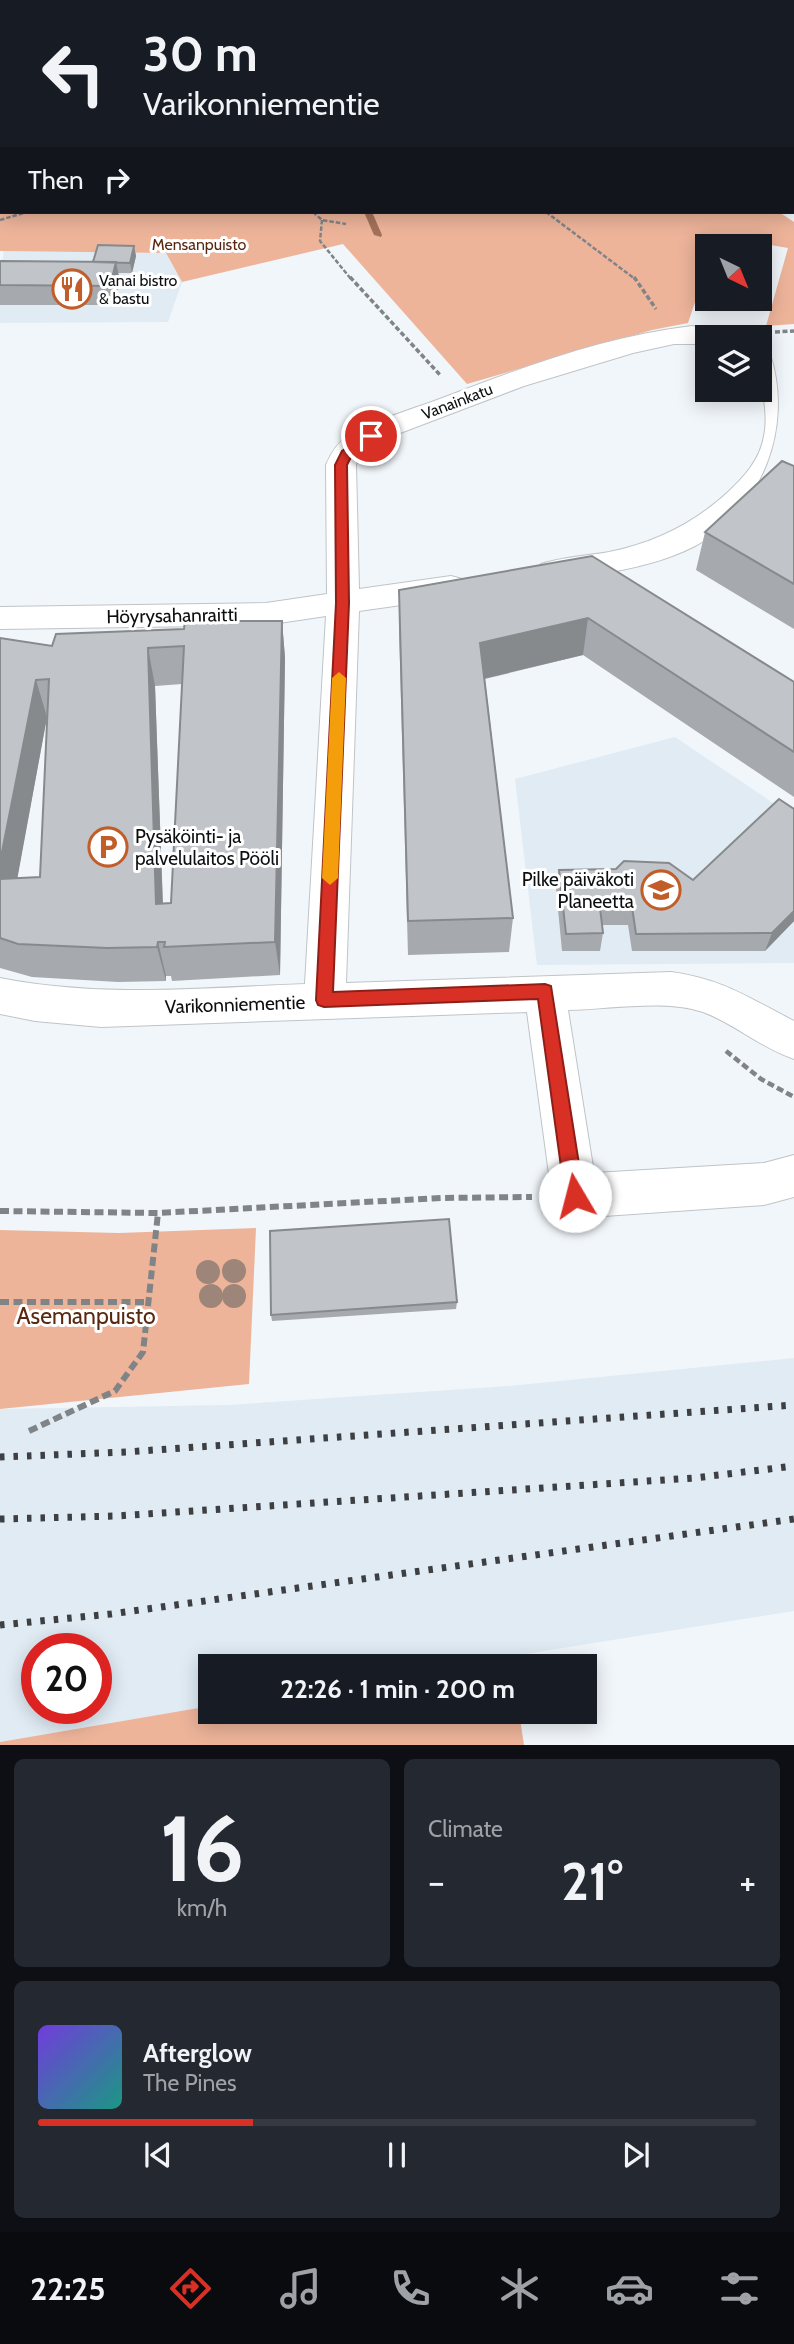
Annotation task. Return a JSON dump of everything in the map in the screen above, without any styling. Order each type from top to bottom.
[{"type":"street","name":"Vanainkatu","points":[[324,1000],[342,603],[341,465],[346,453],[357,443],[384,429],[461,398],[627,346],[695,334]]},
{"type":"street","points":[[518,576],[640,556],[688,539],[725,514],[754,484],[779,443],[781,412],[772,378]]},
{"type":"street","points":[[342,603],[478,583]]},
{"type":"street","name":"Höyrysahanraitti","points":[[0,618],[266,614],[342,603]]},
{"type":"street","name":"Varikonniementie","points":[[0,996],[35,1003],[101,1009],[671,989],[710,996],[774,1033],[794,1041]]},
{"type":"street","points":[[545,992],[575,1196],[764,1184],[794,1176]]},
{"type":"path","points":[[0,220],[20,214]]},
{"type":"path","points":[[315,214],[321,220],[346,224]]},
{"type":"path","points":[[549,214],[634,277],[674,336]]},
{"type":"path","points":[[321,220],[320,242],[331,257],[461,398]]},
{"type":"path","points":[[0,1211],[158,1213],[441,1198],[575,1196]]},
{"type":"path","points":[[29,1431],[115,1391],[143,1352],[158,1213]]},
{"type":"path","points":[[0,1302],[149,1302]]},
{"type":"shaded area","points":[[4,251],[166,253],[182,282],[168,322],[0,323],[0,271]]},
{"type":"shaded area","name":"Pilke päiväkoti Planeetta","points":[[675,737],[794,817],[794,963],[537,965],[515,779]]},
{"type":"shaded area","points":[[794,1358],[794,1611],[525,1654],[198,1654],[198,1708],[112,1723],[112,1633],[21,1633],[21,1724],[105,1724],[0,1742],[0,1409],[229,1405],[509,1386]]},
{"type":"green space","name":"Mensanpuisto","points":[[0,214],[782,214],[794,222],[794,324],[766,325],[788,248],[772,245],[772,234],[695,234],[695,302],[688,323],[652,330],[467,384],[343,244],[182,282],[166,253],[0,251]]},
{"type":"green space","name":"Asemanpuisto","points":[[256,1228],[249,1384],[0,1409],[0,1230],[119,1233]]},
{"type":"green space","points":[[198,1708],[198,1724],[521,1724],[524,1745],[0,1745],[0,1742]]},
{"type":"building","points":[[98,245],[134,246],[130,263],[93,262]]},
{"type":"building","points":[[0,261],[116,262],[110,286],[0,285]]},
{"type":"building","points":[[782,461],[794,466],[794,584],[705,532]]},
{"type":"building","points":[[592,556],[794,682],[794,752],[588,618],[480,643],[513,918],[408,921],[399,590]]},
{"type":"building","name":"Pysäköinti- ja palvelulaitos Pööli","points":[[185,621],[282,621],[275,942],[164,947],[165,942],[158,942],[157,947],[107,948],[18,944],[0,938],[0,879],[40,877],[49,679],[36,680],[0,862],[0,638],[52,646],[56,634],[184,629]],"holes":[[[184,646],[171,903],[156,904],[148,648]]]},
{"type":"building","points":[[779,799],[794,809],[794,911],[772,933],[636,934],[632,907],[600,908],[603,933],[566,934],[559,870],[616,869],[624,861],[669,863],[693,880]]},
{"type":"building","points":[[449,1219],[457,1302],[271,1315],[270,1231]]},
{"type":"waterway","points":[[369,214],[378,235]]},
{"type":"railway","points":[[0,1457],[126,1452],[794,1405]]},
{"type":"railway","points":[[0,1519],[116,1516],[694,1478],[794,1466]]},
{"type":"railway","points":[[0,1625],[111,1614],[794,1519]]},
{"type":"slow traffic","points":[[330,878],[339,678]]},
{"type":"place","name":"Vanai bistro & bastu","points":[[72,289]]},
{"type":"place","name":"Pysäköinti- ja palvelulaitos Pööli","points":[[108,847]]},
{"type":"place","name":"Pilke päiväkoti Planeetta","points":[[661,890]]},
{"type":"route","points":[[371,436],[346,453],[341,465],[342,603],[324,1000],[545,992],[575,1196]]}]
